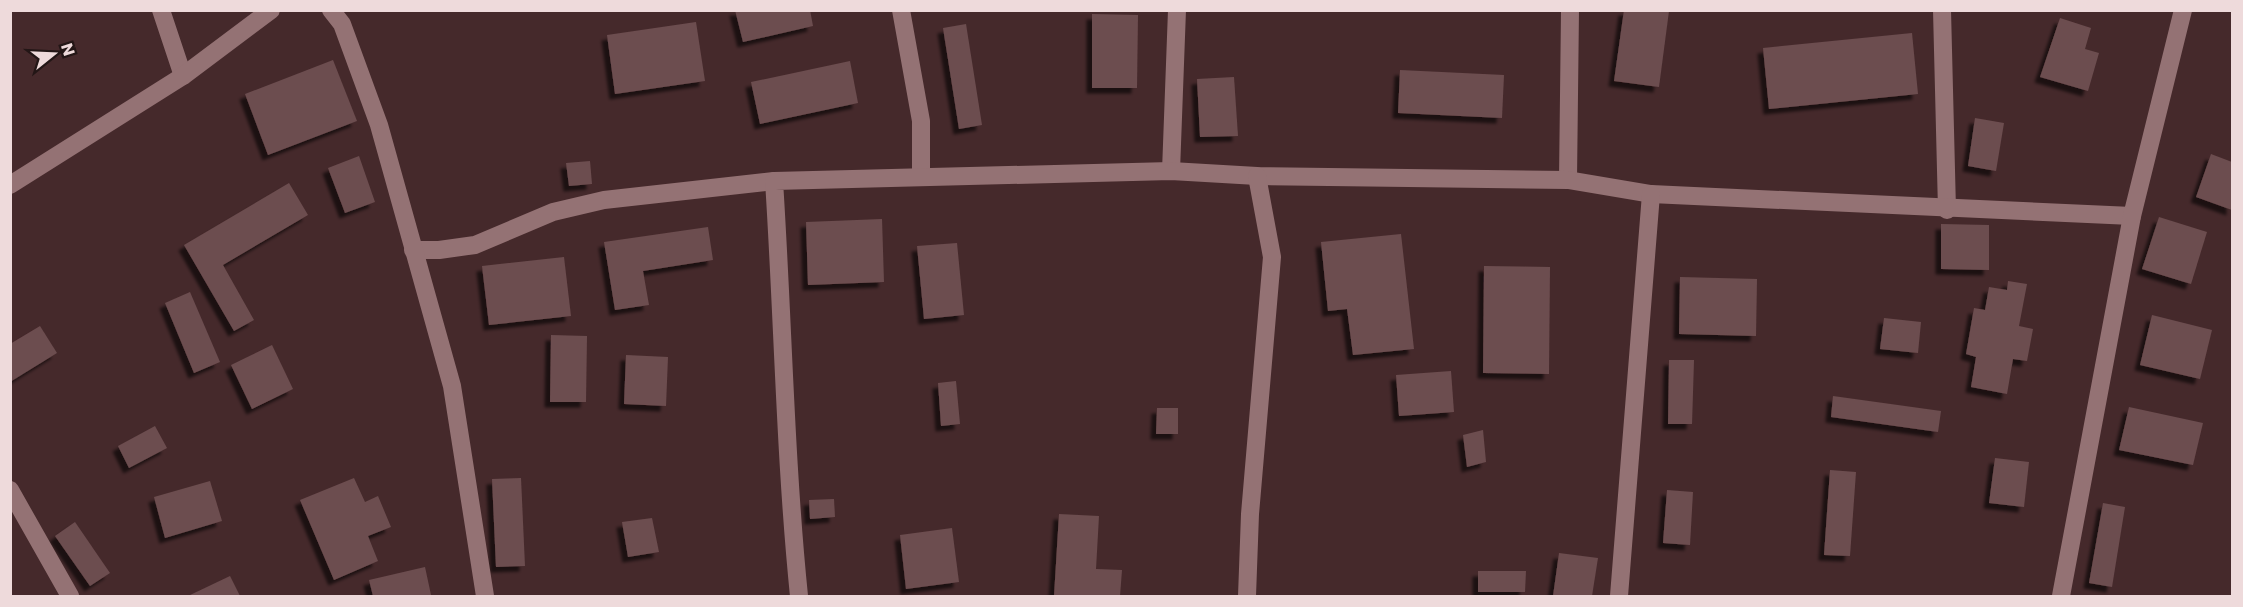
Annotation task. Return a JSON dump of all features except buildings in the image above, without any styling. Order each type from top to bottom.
[{"type":"street","points":[[161,10],[183,76]]},
{"type":"street","points":[[10,185],[183,76],[271,10]]},
{"type":"street","points":[[331,10],[342,24],[379,124],[452,386],[484,597]]},
{"type":"street","points":[[901,10],[921,121],[921,177]]},
{"type":"street","points":[[1171,171],[1177,10]]},
{"type":"street","points":[[1568,180],[1570,10]]},
{"type":"street","points":[[1942,10],[1947,210]]},
{"type":"street","points":[[2061,597],[2132,216],[2183,10]]},
{"type":"street","points":[[413,250],[439,250],[474,245],[553,212],[604,200],[774,181],[1171,171],[1257,176],[1568,180],[1651,194],[1947,210],[2132,216]]},
{"type":"street","points":[[1247,597],[1251,514],[1272,256],[1257,176]]},
{"type":"street","points":[[774,181],[787,399],[789,496],[799,597]]},
{"type":"street","points":[[1619,597],[1651,194]]},
{"type":"street","points":[[10,490],[70,597]]}]
